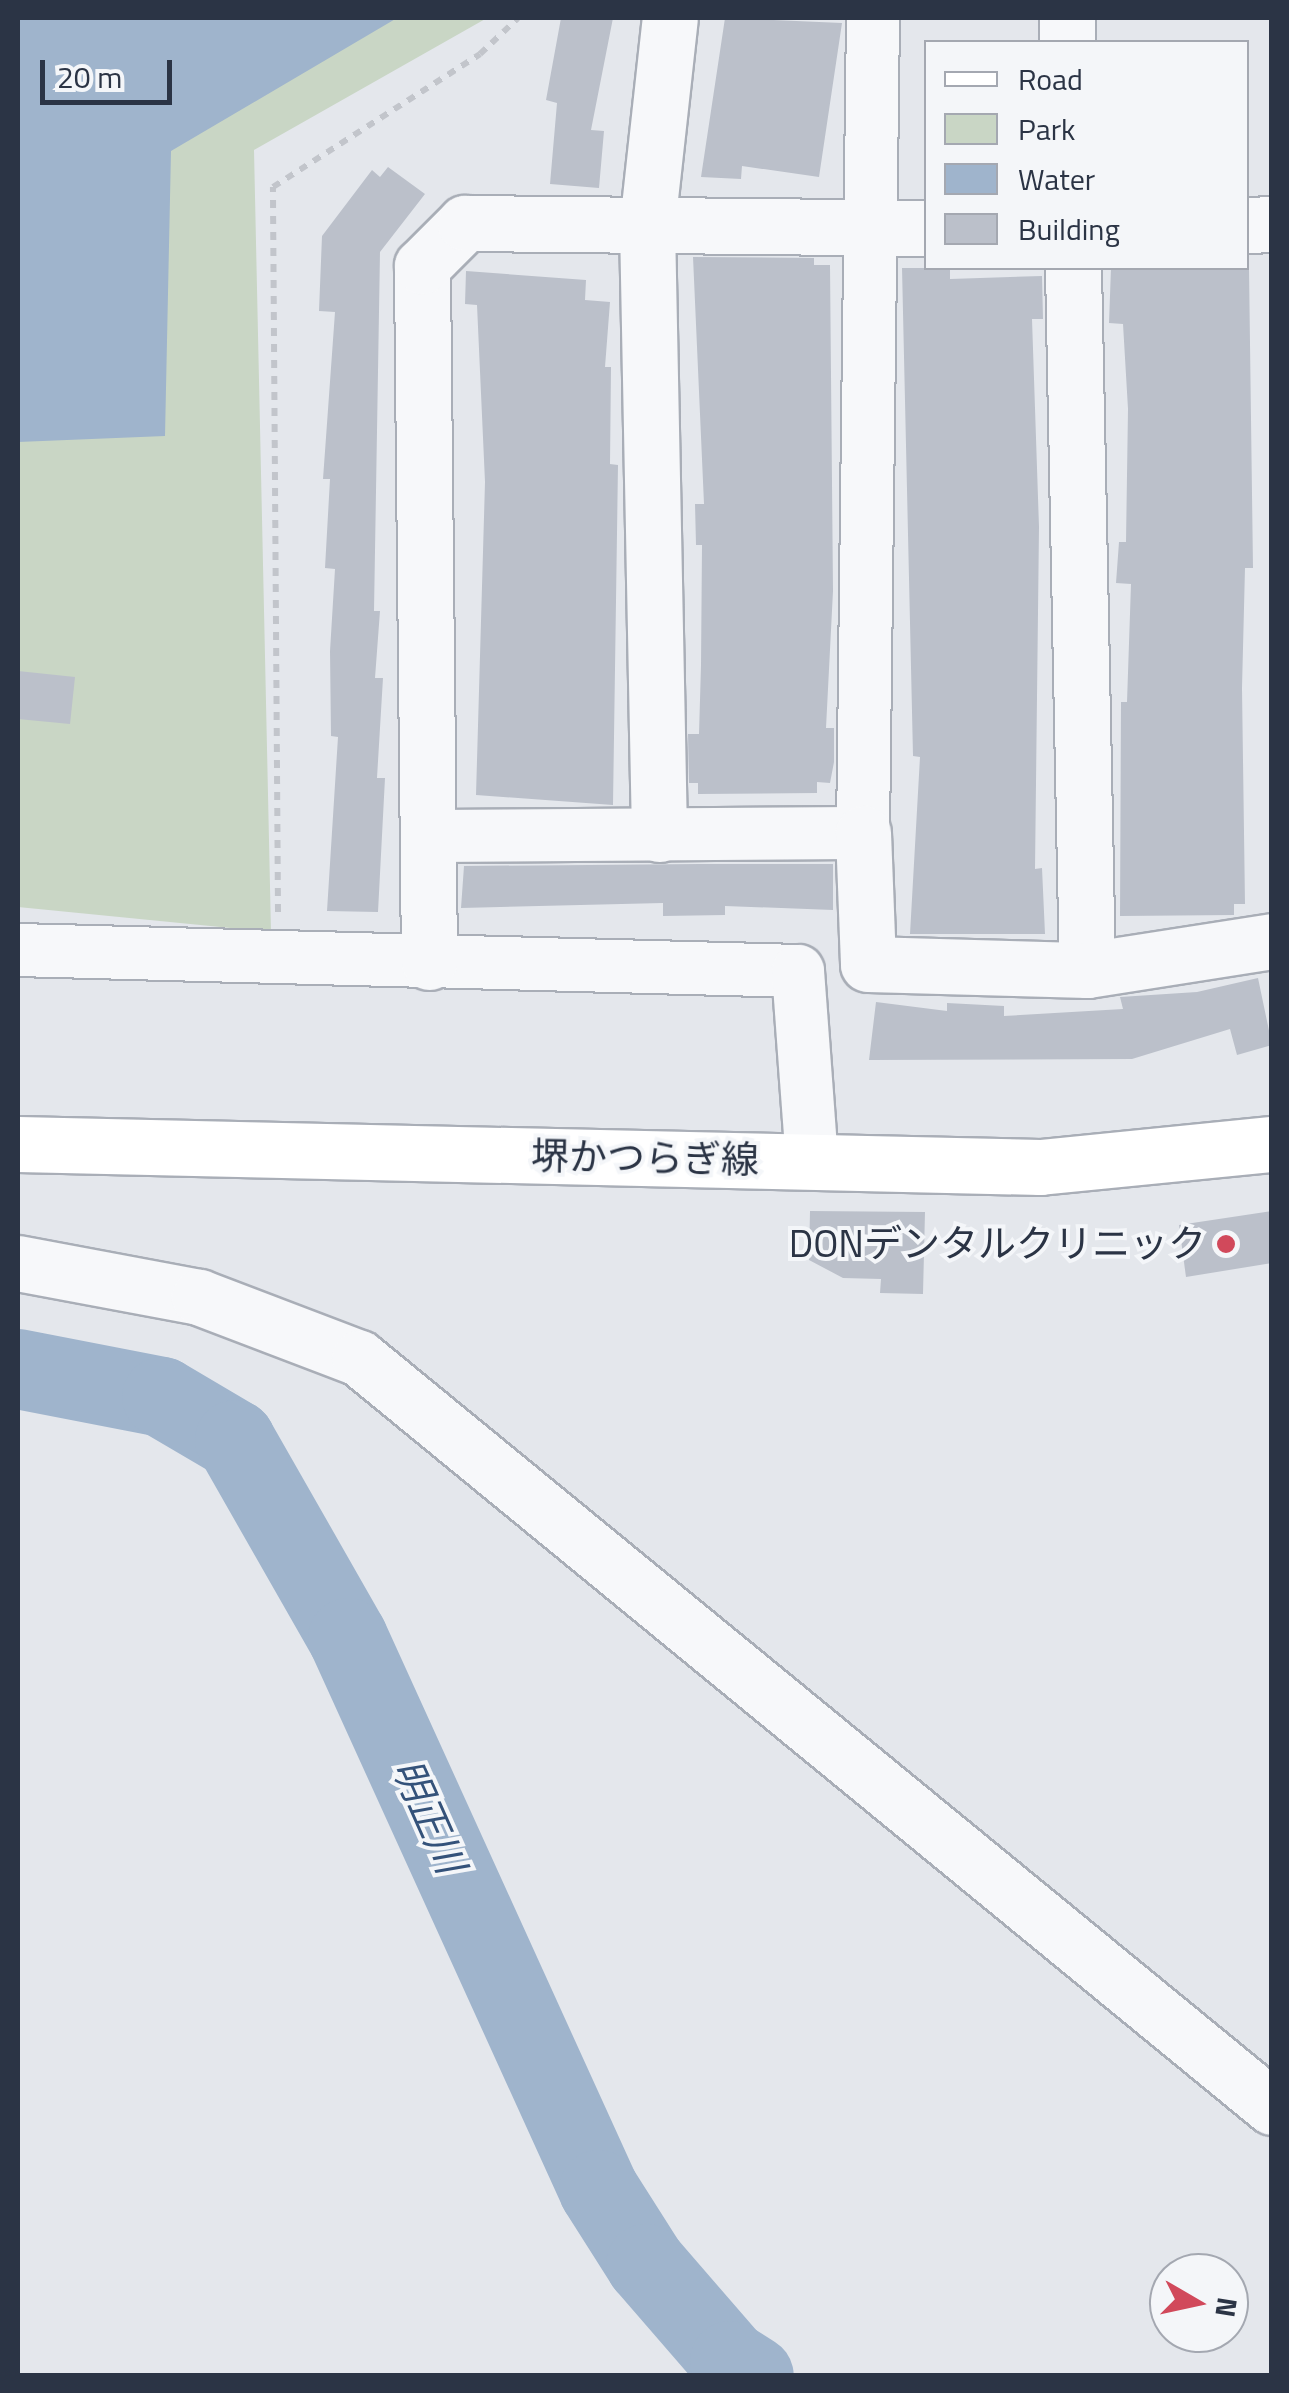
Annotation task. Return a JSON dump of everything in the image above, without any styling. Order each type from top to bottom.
[{"type":"main road","name":"堺かつらぎ線","points":[[18,1144],[1040,1166],[1272,1144]]},
{"type":"street","points":[[659,834],[647,224],[670,18]]},
{"type":"street","points":[[873,18],[863,833],[868,964],[1087,970],[1272,941]]},
{"type":"street","points":[[429,962],[422,266],[465,223],[924,228]]},
{"type":"street","points":[[1073,270],[1087,970]]},
{"type":"street","points":[[428,836],[863,833]]},
{"type":"street","points":[[18,950],[798,971],[812,1162]]},
{"type":"street","points":[[18,1263],[199,1297],[359,1358],[1272,2107]]},
{"type":"path","points":[[280,959],[273,187],[480,54],[518,18]]},
{"type":"green space","points":[[18,18],[487,18],[254,150],[271,932],[18,907]]},
{"type":"water","points":[[18,18],[397,18],[171,151],[165,436],[18,442]]},
{"type":"building","points":[[561,18],[613,18],[591,130],[604,131],[599,188],[550,184],[557,103],[546,100]]},
{"type":"building","points":[[725,18],[842,23],[819,177],[742,166],[741,179],[701,177]]},
{"type":"building","points":[[388,167],[425,194],[380,252],[374,611],[380,611],[375,678],[383,678],[377,778],[385,778],[378,912],[327,911],[338,737],[331,736],[330,651],[335,569],[325,568],[330,479],[323,479],[335,312],[319,311],[322,236],[372,170],[380,177]]},
{"type":"building","points":[[693,257],[814,258],[814,265],[830,265],[833,591],[826,728],[834,728],[834,762],[830,783],[817,782],[817,793],[698,794],[698,783],[689,783],[688,734],[699,734],[701,665],[702,545],[696,545],[695,504],[704,504]]},
{"type":"building","points":[[902,268],[950,270],[950,279],[1042,276],[1043,319],[1032,319],[1039,527],[1035,869],[1042,868],[1045,934],[910,934],[920,757],[913,756]]},
{"type":"building","points":[[1249,268],[1253,568],[1245,568],[1242,688],[1245,904],[1234,904],[1234,915],[1120,916],[1121,702],[1127,702],[1131,584],[1116,583],[1119,542],[1126,542],[1128,409],[1123,324],[1109,323],[1111,270]]},
{"type":"building","points":[[466,271],[586,280],[585,300],[610,302],[605,367],[611,367],[610,464],[618,465],[613,805],[476,795],[485,482],[477,305],[465,304]]},
{"type":"building","points":[[18,671],[75,677],[70,724],[18,719]]},
{"type":"building","points":[[833,864],[833,910],[725,906],[725,915],[663,916],[663,903],[461,908],[464,866]]},
{"type":"building","points":[[1258,978],[1272,1045],[1237,1055],[1230,1029],[1132,1059],[869,1060],[876,1002],[947,1011],[947,1003],[1004,1006],[1004,1016],[1123,1009],[1120,997],[1197,992]]},
{"type":"building","points":[[810,1211],[925,1212],[923,1294],[880,1293],[881,1279],[843,1278],[809,1260]]},
{"type":"building","name":"DONデンタルクリニック","points":[[1272,1211],[1272,1263],[1186,1277],[1179,1225]]},
{"type":"waterway","name":"明正川","points":[[18,1369],[162,1397],[235,1440],[348,1638],[599,2190],[646,2264],[730,2361],[754,2376]]},
{"type":"place","name":"DONデンタルクリニック","points":[[1226,1244]]}]
